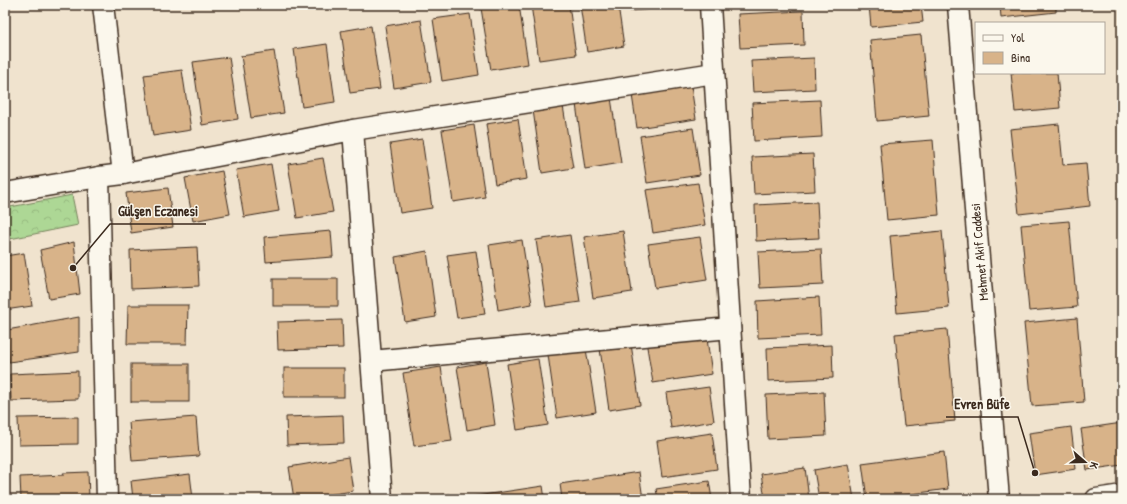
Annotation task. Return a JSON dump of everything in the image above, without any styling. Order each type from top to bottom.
[{"type":"street","points":[[102,5],[123,174]]},
{"type":"street","points":[[710,5],[741,499]]},
{"type":"street","name":"Mehmet Akif Caddesi","points":[[958,5],[999,499]]},
{"type":"street","points":[[5,193],[123,174],[352,130],[714,73]]},
{"type":"street","points":[[352,130],[382,499]]},
{"type":"street","points":[[99,177],[108,499]]},
{"type":"street","points":[[370,360],[730,328]]},
{"type":"street","points":[[1096,499],[1122,495]]},
{"type":"green space","points":[[72,195],[78,225],[5,240],[5,208]]},
{"type":"building","points":[[501,5],[519,5],[528,64],[491,70],[481,8]]},
{"type":"building","points":[[531,5],[569,5],[576,55],[539,60]]},
{"type":"building","points":[[580,5],[618,5],[624,46],[587,52]]},
{"type":"building","points":[[630,5],[694,5],[694,6],[630,11]]},
{"type":"building","points":[[869,5],[921,5],[923,22],[871,27]]},
{"type":"building","points":[[1000,5],[1056,5],[1056,12],[1001,18]]},
{"type":"building","points":[[803,11],[804,45],[740,48],[738,14]]},
{"type":"building","points":[[470,14],[479,75],[442,81],[433,19]]},
{"type":"building","points":[[421,20],[431,82],[394,88],[385,26]]},
{"type":"building","points":[[371,26],[380,89],[350,93],[341,31]]},
{"type":"building","points":[[921,35],[929,116],[877,121],[870,40]]},
{"type":"building","points":[[327,44],[335,102],[302,107],[294,49]]},
{"type":"building","points":[[274,51],[284,113],[251,118],[241,56]]},
{"type":"building","points":[[229,57],[238,119],[202,125],[193,62]]},
{"type":"building","points":[[814,58],[815,89],[753,92],[751,61]]},
{"type":"building","points":[[182,70],[191,130],[153,136],[144,75]]},
{"type":"building","points":[[1011,74],[1057,74],[1060,108],[1015,112]]},
{"type":"building","points":[[691,86],[696,119],[637,128],[632,95]]},
{"type":"building","points":[[611,98],[621,163],[585,169],[576,104]]},
{"type":"building","points":[[820,100],[822,137],[754,141],[752,103]]},
{"type":"building","points":[[563,106],[573,168],[542,173],[533,110]]},
{"type":"building","points":[[518,119],[527,179],[495,184],[486,124]]},
{"type":"building","points":[[1059,124],[1063,165],[1086,163],[1090,206],[1019,214],[1010,129]]},
{"type":"building","points":[[474,125],[485,197],[453,202],[442,130]]},
{"type":"building","points":[[693,128],[700,175],[647,183],[640,136]]},
{"type":"building","points":[[422,139],[432,208],[400,213],[390,144]]},
{"type":"building","points":[[933,140],[939,215],[887,220],[880,144]]},
{"type":"building","points":[[813,154],[815,191],[754,194],[752,157]]},
{"type":"building","points":[[323,158],[333,212],[297,218],[288,164]]},
{"type":"building","points":[[271,164],[279,211],[244,217],[236,170]]},
{"type":"building","points":[[222,171],[230,214],[193,221],[185,178]]},
{"type":"building","points":[[698,183],[705,225],[653,233],[646,190]]},
{"type":"building","points":[[168,188],[173,227],[131,233],[126,193]]},
{"type":"building","points":[[817,202],[819,238],[756,241],[755,205]]},
{"type":"building","points":[[1069,221],[1077,307],[1029,311],[1021,225]]},
{"type":"building","points":[[331,231],[333,257],[266,262],[264,237]]},
{"type":"building","points":[[623,231],[632,292],[593,298],[584,237]]},
{"type":"building","points":[[942,231],[949,308],[897,313],[890,236]]},
{"type":"building","points":[[570,235],[580,302],[546,307],[536,240]]},
{"type":"building","points":[[700,237],[707,280],[655,288],[648,244]]},
{"type":"building","points":[[522,240],[532,304],[498,310],[489,245]]},
{"type":"building","points":[[74,242],[80,294],[49,299],[40,250]]},
{"type":"building","points":[[197,247],[199,286],[131,289],[130,250]]},
{"type":"building","points":[[821,249],[823,285],[760,288],[758,252]]},
{"type":"building","points":[[427,251],[436,317],[405,322],[395,257]]},
{"type":"building","points":[[476,251],[485,314],[457,318],[447,255]]},
{"type":"building","points":[[24,253],[32,306],[5,310],[5,256]]},
{"type":"building","points":[[273,279],[338,279],[338,306],[273,306]]},
{"type":"building","points":[[819,297],[821,335],[758,338],[757,301]]},
{"type":"building","points":[[128,305],[188,305],[187,344],[127,344]]},
{"type":"building","points":[[79,317],[79,352],[9,362],[7,330]]},
{"type":"building","points":[[1077,318],[1084,402],[1032,406],[1024,323]]},
{"type":"building","points":[[342,320],[343,348],[278,350],[277,322]]},
{"type":"building","points":[[947,329],[955,421],[904,426],[895,334]]},
{"type":"building","points":[[706,332],[712,374],[653,383],[646,341]]},
{"type":"building","points":[[631,344],[640,405],[609,410],[600,349]]},
{"type":"building","points":[[832,345],[833,378],[768,381],[767,348]]},
{"type":"building","points":[[586,349],[596,412],[557,418],[548,355]]},
{"type":"building","points":[[538,359],[548,425],[517,430],[507,364]]},
{"type":"building","points":[[486,362],[495,425],[467,430],[457,367]]},
{"type":"building","points":[[131,364],[189,364],[189,402],[131,402]]},
{"type":"building","points":[[441,367],[452,441],[414,446],[403,373]]},
{"type":"building","points":[[284,368],[344,368],[344,397],[284,397]]},
{"type":"building","points":[[78,371],[78,399],[11,401],[10,374]]},
{"type":"building","points":[[709,387],[714,421],[671,428],[666,393]]},
{"type":"building","points":[[824,392],[826,436],[768,439],[766,395]]},
{"type":"building","points":[[343,415],[344,443],[287,445],[286,417]]},
{"type":"building","points":[[78,417],[78,444],[19,445],[18,418]]},
{"type":"building","points":[[196,417],[199,456],[132,461],[129,422]]},
{"type":"building","points":[[1122,423],[1122,465],[1087,470],[1081,429]]},
{"type":"building","points":[[1071,427],[1076,469],[1035,475],[1029,433]]},
{"type":"building","points":[[712,433],[717,469],[662,477],[657,441]]},
{"type":"building","points":[[944,452],[948,489],[867,499],[862,463]]},
{"type":"building","points":[[348,457],[353,491],[294,499],[289,467]]},
{"type":"building","points":[[848,464],[854,499],[819,499],[814,470]]},
{"type":"building","points":[[805,468],[809,499],[765,499],[761,474]]},
{"type":"building","points":[[88,472],[89,499],[21,499],[20,477],[64,475],[63,473]]},
{"type":"building","points":[[639,472],[643,499],[562,499],[560,484]]},
{"type":"building","points":[[190,474],[193,499],[133,499],[131,481]]},
{"type":"building","points":[[709,481],[712,499],[658,499],[656,489]]},
{"type":"building","points":[[543,486],[545,499],[463,499],[463,498]]},
{"type":"building","points":[[450,494],[451,499],[421,499]]},
{"type":"place","name":"Gülşen Eczanesi","points":[[73,268]]},
{"type":"place","name":"Evren Büfe","points":[[1035,473]]}]
